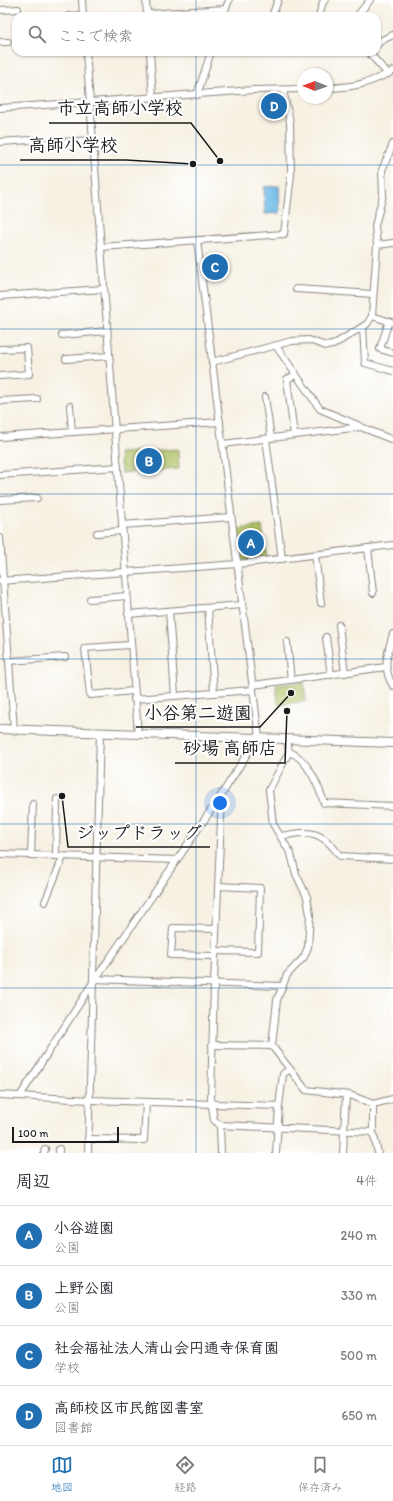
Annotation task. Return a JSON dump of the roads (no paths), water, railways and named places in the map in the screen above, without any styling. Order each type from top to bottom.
[{"type":"main road","points":[[0,729],[393,744]]},
{"type":"street","points":[[82,0],[83,12]]},
{"type":"street","points":[[146,0],[147,12]]},
{"type":"street","points":[[225,12],[229,0]]},
{"type":"street","points":[[274,12],[278,0]]},
{"type":"street","points":[[360,12],[370,0]]},
{"type":"street","points":[[320,12],[321,1]]},
{"type":"street","points":[[0,10],[18,9]]},
{"type":"street","points":[[186,12],[226,9]]},
{"type":"street","points":[[381,41],[393,35]]},
{"type":"street","points":[[0,42],[8,42]]},
{"type":"street","points":[[86,56],[118,467],[133,691],[138,734]]},
{"type":"street","points":[[150,56],[153,98]]},
{"type":"street","points":[[197,95],[210,56]]},
{"type":"street","points":[[333,88],[352,87],[366,84],[390,73],[372,56]]},
{"type":"street","points":[[0,108],[253,90],[297,89]]},
{"type":"street","points":[[101,247],[284,234],[291,175],[290,122],[283,90]]},
{"type":"street","points":[[0,142],[30,140],[48,144],[93,140]]},
{"type":"street","points":[[212,362],[292,341],[309,340],[326,346],[333,345],[367,324],[372,316],[377,244],[375,226],[383,195],[382,170],[393,144]]},
{"type":"street","points":[[20,1096],[93,982],[222,794],[258,738],[238,564],[197,240]]},
{"type":"street","points":[[377,244],[393,243]]},
{"type":"street","points":[[296,288],[373,294]]},
{"type":"street","points":[[0,296],[104,289]]},
{"type":"street","points":[[372,316],[391,322],[380,349],[393,353]]},
{"type":"street","points":[[363,327],[365,363],[393,371]]},
{"type":"street","points":[[62,335],[107,331]]},
{"type":"street","points":[[276,346],[320,409],[393,440]]},
{"type":"street","points":[[0,349],[27,348],[28,374],[0,376]]},
{"type":"street","points":[[66,359],[109,356]]},
{"type":"street","points":[[294,435],[287,379],[296,375]]},
{"type":"street","points":[[266,397],[268,438],[282,559]]},
{"type":"street","points":[[0,401],[37,399]]},
{"type":"street","points":[[70,406],[72,432]]},
{"type":"street","points":[[0,437],[220,422]]},
{"type":"street","points":[[222,444],[361,427]]},
{"type":"street","points":[[0,475],[118,467]]},
{"type":"street","points":[[0,500],[38,498]]},
{"type":"street","points":[[97,533],[122,528],[231,517]]},
{"type":"street","points":[[0,538],[1,581],[14,730]]},
{"type":"street","points":[[1,581],[238,564],[393,545]]},
{"type":"street","points":[[368,548],[373,593]]},
{"type":"street","points":[[315,555],[321,603]]},
{"type":"street","points":[[90,599],[127,596]]},
{"type":"street","points":[[128,614],[242,605]]},
{"type":"street","points":[[208,608],[214,693]]},
{"type":"street","points":[[169,611],[175,696]]},
{"type":"street","points":[[339,625],[345,673]]},
{"type":"street","points":[[393,634],[388,652],[386,668],[393,686]]},
{"type":"street","points":[[326,637],[331,675]]},
{"type":"street","points":[[287,642],[291,680]]},
{"type":"street","points":[[130,645],[85,648],[90,695],[133,691]]},
{"type":"street","points":[[9,661],[65,657]]},
{"type":"street","points":[[134,699],[214,693],[291,680],[386,668]]},
{"type":"street","points":[[88,1153],[100,732]]},
{"type":"street","points":[[288,740],[289,752],[269,790],[273,824],[291,854],[296,874],[307,897],[310,915],[308,947],[304,957],[287,974],[282,986],[275,1014],[272,1046],[306,1090],[346,1095],[373,1104],[393,1099]]},
{"type":"street","points":[[289,752],[299,756],[306,765],[319,786],[324,803],[393,806]]},
{"type":"street","points":[[221,1153],[220,1126],[214,1120],[212,1104],[212,1045],[222,794]]},
{"type":"street","points":[[56,856],[57,799]]},
{"type":"street","points":[[31,856],[33,804]]},
{"type":"street","points":[[280,836],[307,832],[322,837],[332,845],[340,856],[393,859]]},
{"type":"street","points":[[0,854],[176,860]]},
{"type":"street","points":[[45,902],[63,857]]},
{"type":"street","points":[[216,929],[173,928],[171,955],[258,952],[260,888],[218,886]]},
{"type":"street","points":[[93,982],[214,983],[282,986]]},
{"type":"street","points":[[212,1045],[272,1046]]},
{"type":"street","points":[[276,1153],[283,1074],[290,1069]]},
{"type":"street","points":[[0,1095],[90,1100],[279,1106]]},
{"type":"street","points":[[342,1153],[346,1095]]},
{"type":"street","points":[[88,1138],[144,1140],[146,1102]]},
{"type":"street","points":[[373,1104],[373,1132],[378,1153]]},
{"type":"street","points":[[220,1126],[373,1132]]},
{"type":"water","points":[[279,186],[280,213],[265,214],[264,187]]},
{"type":"place","name":"高師校区市民館図書室","points":[[274,106]]},
{"type":"place","name":"市立高師小学校","points":[[220,161]]},
{"type":"place","name":"高師小学校","points":[[193,164]]},
{"type":"place","name":"社会福祉法人清山会円通寺保育園","points":[[215,267]]},
{"type":"place","name":"上野公園","points":[[149,461]]},
{"type":"place","name":"小谷遊園","points":[[251,543]]},
{"type":"place","name":"小谷第二遊園","points":[[291,693]]},
{"type":"place","name":"砂場 高師店","points":[[287,711]]},
{"type":"place","name":"ジップドラッグ","points":[[62,796]]}]
